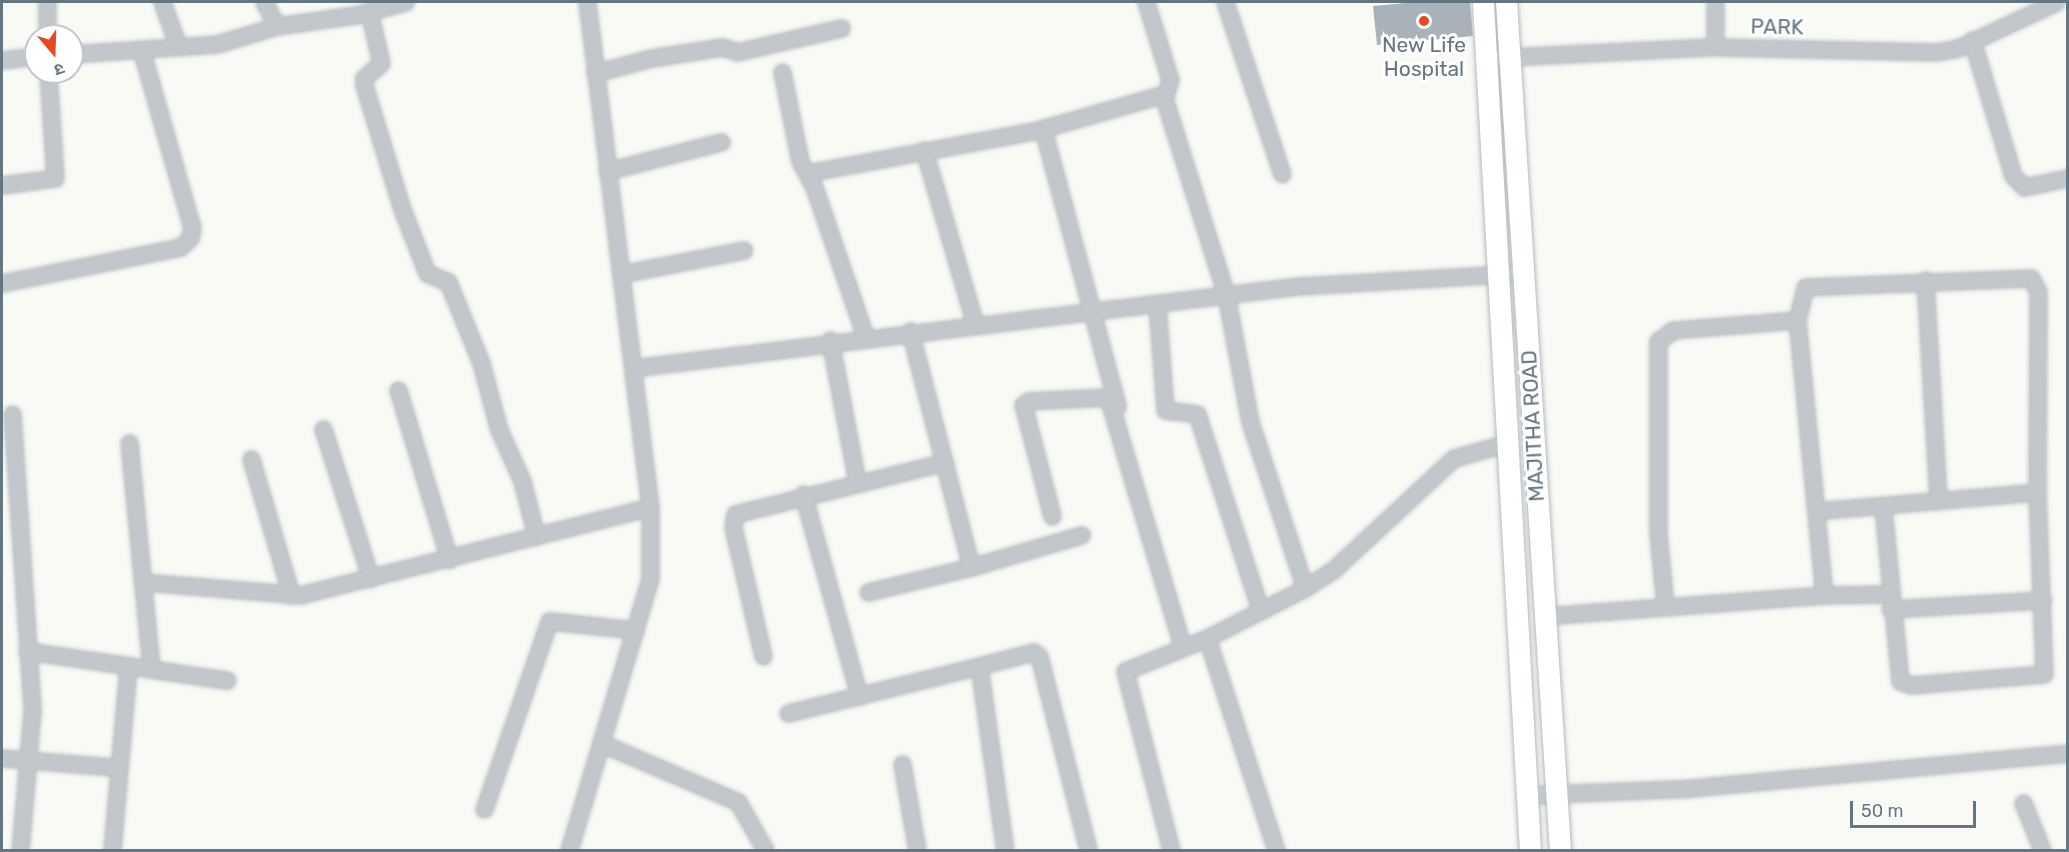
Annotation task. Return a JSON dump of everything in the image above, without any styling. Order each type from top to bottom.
[{"type":"main road","name":"MAJITHA ROAD","points":[[1483,2],[1530,850]]},
{"type":"main road","name":"MAJITHA ROAD","points":[[1506,2],[1544,616],[1559,794],[1560,850]]},
{"type":"street","points":[[47,2],[47,24]]},
{"type":"street","points":[[162,2],[178,46]]},
{"type":"street","points":[[264,2],[277,26]]},
{"type":"street","points":[[84,53],[217,44],[277,26],[369,11],[405,2]]},
{"type":"street","points":[[569,850],[650,579],[650,507],[587,2]]},
{"type":"street","points":[[1146,2],[1170,80],[1164,94],[1226,295],[1250,422],[1305,588]]},
{"type":"street","points":[[1225,2],[1282,174]]},
{"type":"street","points":[[1715,2],[1715,47]]},
{"type":"street","name":"PARK","points":[[1486,58],[1715,47],[1936,52],[1972,40],[2056,2]]},
{"type":"street","points":[[369,11],[381,63],[364,78],[364,85],[402,209],[427,273],[448,282],[481,363],[499,430],[526,494],[536,536]]},
{"type":"street","points":[[595,73],[651,58],[722,47],[737,52],[841,28]]},
{"type":"street","points":[[1972,40],[2013,176],[2024,188],[2067,178]]},
{"type":"street","points":[[2,283],[180,247],[190,238],[192,228],[141,49]]},
{"type":"street","points":[[2,60],[24,57]]},
{"type":"street","points":[[782,72],[798,154],[807,173],[865,336]]},
{"type":"street","points":[[2,185],[55,178],[49,84]]},
{"type":"street","points":[[807,173],[1043,129],[1164,94]]},
{"type":"street","points":[[1043,129],[1160,572]]},
{"type":"street","points":[[607,171],[721,142]]},
{"type":"street","points":[[924,150],[975,324]]},
{"type":"street","points":[[621,274],[744,250]]},
{"type":"street","points":[[633,368],[830,340],[1093,313],[1321,284],[1523,273]]},
{"type":"street","points":[[1824,595],[1797,320],[1805,287],[1813,284],[2025,276],[2036,283],[2037,492],[2046,668],[2041,676],[1910,685],[1897,677],[1883,507]]},
{"type":"street","points":[[1925,280],[1938,501]]},
{"type":"street","points":[[1157,305],[1165,410],[1197,414],[1260,609]]},
{"type":"street","points":[[1665,606],[1658,533],[1658,340],[1673,330],[1797,320]]},
{"type":"street","points":[[910,331],[971,567]]},
{"type":"street","points":[[830,340],[857,482]]},
{"type":"street","points":[[398,390],[448,559]]},
{"type":"street","points":[[1052,516],[1023,405],[1028,401],[1108,397],[1182,646]]},
{"type":"street","points":[[12,414],[32,711],[20,850]]},
{"type":"street","points":[[323,429],[371,579]]},
{"type":"street","points":[[129,443],[151,669]]},
{"type":"street","points":[[1171,850],[1124,674],[1130,666],[1207,638],[1305,588],[1334,569],[1454,458],[1507,443]]},
{"type":"street","points":[[251,459],[291,595]]},
{"type":"street","points":[[762,656],[733,520],[742,510],[945,462]]},
{"type":"street","points":[[1816,511],[2037,492]]},
{"type":"street","points":[[803,494],[859,696]]},
{"type":"street","points":[[143,582],[291,595],[371,579],[650,507]]},
{"type":"street","points":[[868,592],[971,567],[1081,534]]},
{"type":"street","points":[[1544,616],[1824,595],[1890,602],[2043,600]]},
{"type":"street","points":[[484,808],[549,621],[636,630]]},
{"type":"street","points":[[1207,638],[1276,850]]},
{"type":"street","points":[[27,651],[226,680]]},
{"type":"street","points":[[788,713],[1033,652],[1039,656],[1088,850]]},
{"type":"street","points":[[112,850],[115,767],[128,666]]},
{"type":"street","points":[[979,666],[1005,850]]},
{"type":"street","points":[[601,743],[738,802],[765,850]]},
{"type":"street","points":[[1527,795],[1726,785],[2067,753]]},
{"type":"street","points":[[2,758],[115,767]]},
{"type":"street","points":[[902,764],[917,850]]},
{"type":"street","points":[[2023,803],[2042,850]]},
{"type":"building","points":[[1417,2],[1470,2],[1473,36],[1377,45],[1373,6]]},
{"type":"place","name":"New Life Hospital","points":[[1424,21]]}]
